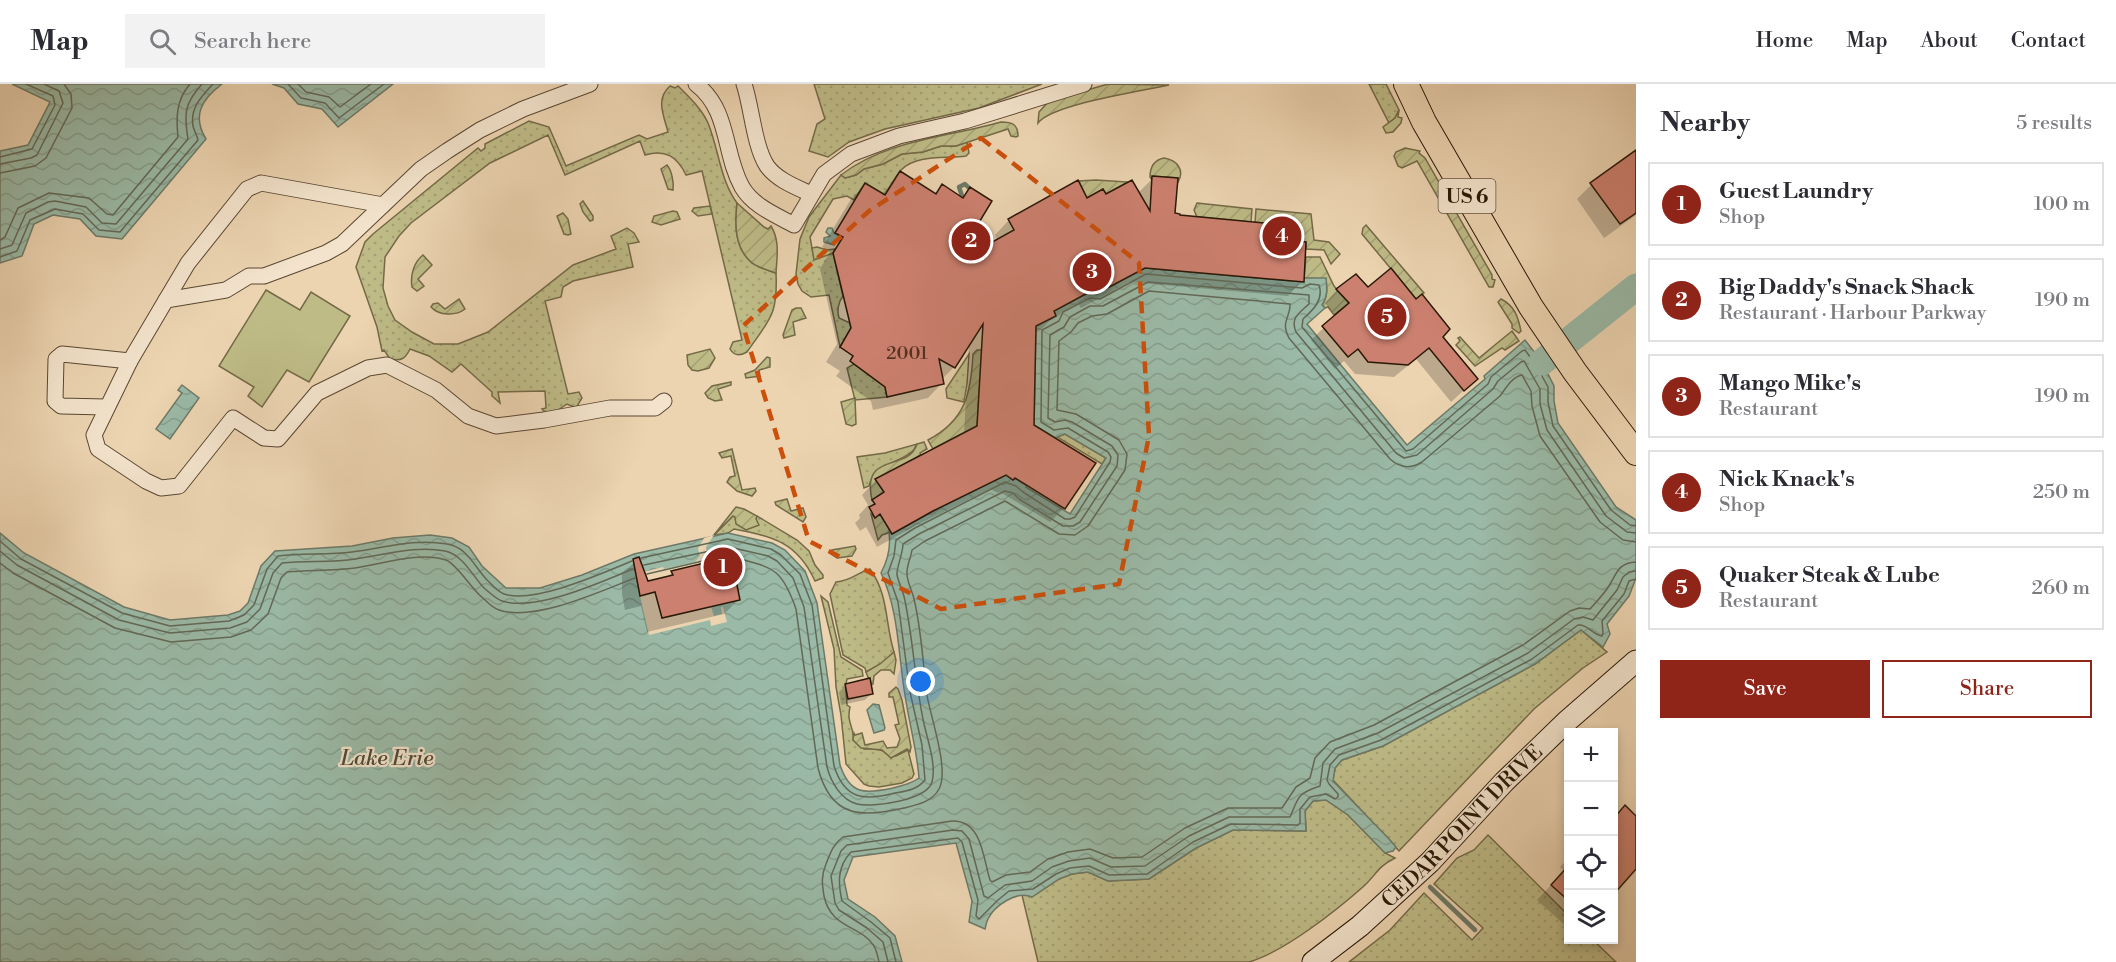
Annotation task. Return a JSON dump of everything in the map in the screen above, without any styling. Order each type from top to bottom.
[{"type":"main road","name":"US 6","points":[[1406,84],[1424,122],[1531,307],[1575,372],[1636,453]]},
{"type":"main road","name":"CEDAR POINT DRIVE","points":[[1313,962],[1360,926],[1430,862],[1504,782],[1574,715],[1636,661]]},
{"type":"street","points":[[166,300],[226,290],[249,276],[264,276],[326,253],[342,244],[422,169],[480,130],[523,109],[590,84]]},
{"type":"street","points":[[696,84],[713,102],[721,117],[743,189],[764,209],[794,225],[810,194],[824,174],[851,153],[899,136],[965,121],[1084,84]]},
{"type":"street","points":[[744,84],[759,143],[768,167],[780,178],[810,194]]},
{"type":"street","points":[[383,205],[261,183],[248,189],[188,263],[130,362],[94,435],[98,449],[146,481],[161,488],[178,486],[233,418],[264,438],[278,439],[317,393],[368,368],[387,365],[436,390],[468,416],[496,426],[610,408],[655,408],[664,401]]},
{"type":"street","points":[[106,407],[61,406],[55,402],[56,359],[62,354],[130,362]]},
{"type":"highlighted area","points":[[981,138],[1139,263],[1149,436],[1119,584],[941,609],[809,541],[743,326],[869,211]]},
{"type":"shaded area","points":[[814,84],[1042,84],[979,108],[885,129],[849,142],[828,157],[809,151],[817,124],[825,119]]},
{"type":"shaded area","points":[[1108,84],[1169,85],[1079,104],[1047,116],[1038,123],[1039,112],[1049,101]]},
{"type":"shaded area","points":[[1369,84],[1386,84],[1399,110],[1389,123]]},
{"type":"shaded area","points":[[670,86],[675,88],[678,86],[699,108],[708,123],[723,175],[737,203],[736,226],[741,248],[752,263],[776,273],[774,308],[762,332],[747,352],[737,355],[730,349],[733,342],[742,340],[702,171],[686,175],[679,163],[670,156],[659,153],[645,155],[640,141],[565,175],[548,135],[490,163],[411,223],[385,257],[383,288],[395,320],[434,344],[458,344],[488,332],[573,265],[616,249],[611,236],[627,228],[634,233],[639,242],[628,244],[633,267],[573,281],[563,287],[561,297],[545,301],[568,394],[579,392],[582,398],[576,408],[567,404],[552,414],[544,411],[542,409],[546,408],[545,391],[498,392],[500,403],[492,396],[492,392],[461,364],[452,372],[429,356],[410,349],[405,357],[397,360],[390,359],[384,350],[382,351],[377,327],[356,267],[365,242],[373,234],[478,148],[481,151],[485,148],[485,144],[529,121],[549,127],[566,166],[639,135],[647,139],[668,132],[662,102],[665,91]]},
{"type":"shaded area","points":[[1399,110],[1398,117],[1402,118],[1401,123],[1393,132],[1386,133],[1383,127],[1395,118]]},
{"type":"shaded area","points":[[1001,122],[1014,124],[1018,136],[1011,136],[1008,129],[956,146],[941,146],[923,152],[902,154],[883,164],[864,169],[856,175],[845,178],[841,175],[859,163],[897,147]]},
{"type":"shaded area","points":[[967,142],[969,153],[966,156],[923,159],[908,165],[901,170],[885,195],[865,183],[854,200],[847,196],[833,199],[810,237],[814,259],[833,253],[843,296],[838,307],[839,318],[850,323],[851,328],[840,347],[829,295],[811,297],[802,291],[798,284],[796,274],[800,239],[809,217],[841,175],[845,178],[856,175],[864,169],[883,164],[902,154],[923,152],[941,146],[956,146]]},
{"type":"shaded area","points":[[1405,148],[1420,151],[1419,153],[1425,158],[1492,275],[1492,279],[1495,280],[1493,287],[1489,287],[1417,161],[1402,168],[1398,166],[1394,156],[1396,152]]},
{"type":"shaded area","points":[[1164,158],[1173,161],[1178,166],[1181,173],[1178,182],[1178,178],[1153,176],[1152,180],[1150,177],[1153,164]]},
{"type":"shaded area","points":[[667,165],[672,177],[673,190],[668,189],[661,169]]},
{"type":"shaded area","points":[[1079,181],[1128,182],[1106,194],[1103,189],[1087,198]]},
{"type":"shaded area","points":[[583,201],[593,216],[593,220],[590,221],[583,212],[580,204]]},
{"type":"shaded area","points":[[737,203],[764,227],[768,229],[771,226],[777,243],[776,273],[752,263],[741,248],[736,226]]},
{"type":"shaded area","points":[[1197,203],[1252,209],[1251,222],[1197,217],[1194,210]]},
{"type":"shaded area","points":[[710,206],[712,214],[698,216],[692,211],[694,208]]},
{"type":"shaded area","points":[[1256,209],[1311,214],[1314,240],[1329,242],[1340,254],[1331,264],[1324,250],[1306,249],[1306,243],[1294,241],[1296,226],[1255,223]]},
{"type":"shaded area","points":[[677,212],[680,219],[661,225],[652,222],[654,216]]},
{"type":"shaded area","points":[[563,213],[568,219],[571,234],[568,235],[564,234],[557,216]]},
{"type":"shaded area","points":[[1366,225],[1424,293],[1416,299],[1362,234]]},
{"type":"shaded area","points":[[812,248],[827,250],[835,249],[833,253],[814,260]]},
{"type":"shaded area","points":[[423,255],[432,265],[418,279],[424,286],[417,291],[412,287],[412,273],[417,261]]},
{"type":"shaded area","points":[[1306,257],[1320,257],[1334,286],[1349,303],[1334,315],[1328,307],[1325,308],[1322,305],[1326,296],[1326,279],[1304,278]]},
{"type":"shaded area","points":[[266,290],[300,310],[311,292],[350,316],[309,382],[287,370],[262,407],[248,396],[254,387],[219,366]]},
{"type":"shaded area","points":[[459,299],[465,309],[457,313],[438,312],[431,307],[438,303],[445,309]]},
{"type":"shaded area","points":[[1501,299],[1515,312],[1521,331],[1519,333],[1512,328],[1512,324],[1498,302]]},
{"type":"shaded area","points":[[801,308],[806,318],[793,322],[795,335],[784,338],[792,310]]},
{"type":"shaded area","points":[[1512,331],[1519,341],[1505,350],[1502,348],[1475,366],[1456,345],[1460,337],[1479,358]]},
{"type":"shaded area","points":[[710,349],[715,358],[709,368],[692,370],[688,365],[687,355]]},
{"type":"shaded area","points":[[977,350],[982,350],[977,426],[933,449],[928,440],[951,424],[964,404],[968,393],[973,354]]},
{"type":"shaded area","points":[[969,354],[964,402],[947,398],[946,389]]},
{"type":"shaded area","points":[[767,357],[770,358],[770,367],[759,370],[760,376],[746,378],[745,374],[755,370]]},
{"type":"shaded area","points":[[854,364],[885,387],[887,397],[855,400],[847,368]]},
{"type":"shaded area","points":[[731,382],[731,385],[718,389],[722,400],[715,401],[708,398],[705,393],[712,386]]},
{"type":"shaded area","points":[[855,398],[856,424],[852,426],[846,424],[841,402]]},
{"type":"shaded area","points":[[1065,434],[1106,458],[1102,464],[1057,437]]},
{"type":"shaded area","points":[[924,442],[927,449],[920,453],[921,455],[876,480],[884,492],[872,500],[870,484],[873,474],[887,464],[905,458],[912,453],[917,444]]},
{"type":"shaded area","points":[[917,444],[908,455],[878,471],[869,486],[864,488],[857,457],[885,453]]},
{"type":"shaded area","points":[[732,449],[742,490],[755,488],[756,491],[752,496],[737,491],[727,482],[730,477],[735,476],[731,456],[722,458],[719,453]]},
{"type":"shaded area","points":[[787,499],[791,511],[803,508],[806,517],[803,522],[776,505],[775,502]]},
{"type":"shaded area","points":[[736,507],[757,516],[759,525],[746,530],[736,524],[733,516],[714,535]]},
{"type":"shaded area","points":[[871,514],[875,517],[880,514],[891,532],[882,535],[878,540]]},
{"type":"shaded area","points":[[733,516],[756,519],[757,516],[797,540],[809,551],[823,578],[815,581],[800,558],[783,543],[734,529],[728,533],[714,535]]},
{"type":"shaded area","points":[[855,546],[856,549],[852,556],[837,558],[831,554],[832,550]]},
{"type":"shaded area","points":[[870,569],[884,599],[894,652],[881,664],[866,672],[865,668],[843,655],[830,594],[836,582]]},
{"type":"shaded area","points":[[821,596],[828,602],[841,657],[862,670],[863,676],[847,679],[846,682],[853,740],[864,749],[881,750],[890,756],[896,756],[908,750],[914,774],[912,778],[902,783],[879,787],[869,786],[864,784],[846,764],[836,687],[834,649]]},
{"type":"shaded area","points":[[1581,630],[1607,652],[1583,668],[1534,709],[1399,851],[1333,780],[1335,768],[1342,760],[1383,746],[1535,664]]},
{"type":"shaded area","points":[[894,652],[896,660],[894,674],[890,670],[881,670],[874,676],[871,685],[866,672]]},
{"type":"shaded area","points":[[896,687],[902,700],[911,747],[910,752],[907,749],[891,758],[882,750],[861,748],[853,740],[854,733],[855,735],[862,733],[865,745],[883,741],[887,748],[897,747],[900,739],[895,725],[899,724],[893,697],[889,697],[889,693]]},
{"type":"shaded area","points":[[1326,800],[1348,815],[1385,853],[1395,858],[1381,868],[1340,907],[1278,949],[1249,962],[1038,962],[1022,895],[1032,897],[1059,879],[1072,874],[1088,872],[1108,881],[1149,879],[1196,848],[1233,830],[1306,831],[1305,811],[1313,801]]},
{"type":"shaded area","points":[[1488,835],[1564,911],[1564,944],[1597,944],[1616,962],[1349,962],[1390,930],[1424,893],[1472,940],[1483,928],[1434,884],[1457,858],[1474,850]]},
{"type":"water","points":[[12,84],[222,84],[209,96],[201,109],[200,123],[206,139],[122,239],[96,236],[80,219],[53,215],[34,224],[22,256],[0,263],[0,151],[28,145],[50,102]]},
{"type":"water","points":[[272,84],[393,84],[338,127],[322,109],[298,104],[284,88]]},
{"type":"water","points":[[828,228],[832,228],[834,233],[841,237],[834,245],[824,242],[824,238],[830,236],[826,232]]},
{"type":"water","name":"Lake Erie","points":[[1145,268],[1303,282],[1304,278],[1326,278],[1327,289],[1322,305],[1325,308],[1307,324],[1407,445],[1485,379],[1484,376],[1525,340],[1542,362],[1554,386],[1558,423],[1616,507],[1636,520],[1636,578],[1629,596],[1607,624],[1610,634],[1603,647],[1581,630],[1535,664],[1383,746],[1342,760],[1335,768],[1333,781],[1396,847],[1393,851],[1385,853],[1348,815],[1326,800],[1313,801],[1305,811],[1306,831],[1233,830],[1196,848],[1149,879],[1108,881],[1088,872],[1072,874],[1059,879],[1032,897],[1026,895],[1007,900],[991,914],[985,929],[969,922],[972,901],[956,843],[853,857],[844,880],[848,899],[875,917],[895,936],[902,962],[0,962],[0,533],[24,553],[124,607],[170,620],[228,615],[240,611],[248,603],[261,566],[275,551],[352,546],[393,538],[430,535],[452,538],[469,547],[482,566],[506,588],[540,588],[582,575],[634,554],[728,533],[772,543],[785,550],[805,571],[817,603],[840,765],[844,775],[854,787],[860,790],[874,791],[893,788],[919,778],[895,617],[881,573],[890,543],[889,532],[892,534],[1006,475],[1013,480],[1015,478],[1070,514],[1106,458],[1065,434],[1055,438],[1034,428],[1036,326],[1056,316],[1054,311],[1093,290],[1096,294]]},
{"type":"water","points":[[182,385],[199,398],[170,439],[156,429],[182,393],[178,390]]},
{"type":"water","points":[[873,704],[879,705],[885,728],[874,733],[867,710]]},
{"type":"pier","points":[[714,535],[706,547],[710,568],[648,581],[644,572],[695,562],[700,556],[698,549],[704,538]]},
{"type":"pier","points":[[655,592],[662,618],[711,607],[714,616],[722,614],[721,607],[723,607],[727,622],[711,626],[710,620],[649,635],[640,596]]},
{"type":"building","points":[[1636,150],[1636,213],[1620,224],[1590,183]]},
{"type":"building","points":[[900,171],[936,194],[942,184],[963,198],[970,187],[992,201],[966,244],[981,235],[987,245],[1014,230],[1008,219],[1078,180],[1087,198],[1103,189],[1106,194],[1132,180],[1150,211],[1152,176],[1178,178],[1175,213],[1296,226],[1294,241],[1306,242],[1304,282],[1145,268],[1096,294],[1093,290],[1054,311],[1056,316],[1036,326],[1034,425],[1096,463],[1065,509],[1015,478],[1013,480],[1006,475],[892,534],[880,514],[875,518],[869,507],[875,504],[872,500],[884,492],[875,479],[977,426],[983,324],[955,368],[939,359],[944,384],[887,397],[885,387],[850,361],[853,356],[840,347],[851,328],[833,253],[843,237],[835,233],[865,183],[885,195]]},
{"type":"building","points":[[1391,268],[1416,299],[1422,294],[1450,329],[1443,337],[1478,379],[1464,391],[1429,348],[1408,365],[1368,362],[1358,349],[1348,357],[1322,326],[1349,303],[1336,289],[1356,274],[1368,287]]},
{"type":"building","points":[[730,550],[740,600],[662,618],[655,592],[640,596],[633,559],[639,557],[648,581],[673,575],[671,571],[709,562],[707,555]]},
{"type":"building","points":[[870,678],[873,694],[848,699],[845,684]]},
{"type":"building","points":[[1625,805],[1636,816],[1636,869],[1618,889],[1618,836],[1618,813]]},
{"type":"building","points":[[1564,871],[1564,897],[1551,885]]},
{"type":"waterway","points":[[963,199],[959,187],[965,184],[969,188]]},
{"type":"waterway","points":[[1542,362],[1636,287]]},
{"type":"waterway","points":[[1430,887],[1475,930]]},
{"type":"place","name":"Nick Knack's","points":[[1282,236]]},
{"type":"place","name":"Big Daddy's Snack Shack","points":[[971,241]]},
{"type":"place","name":"Mango Mike's","points":[[1092,272]]},
{"type":"place","name":"Quaker Steak & Lube","points":[[1387,317]]},
{"type":"place","name":"Guest Laundry","points":[[723,567]]}]
